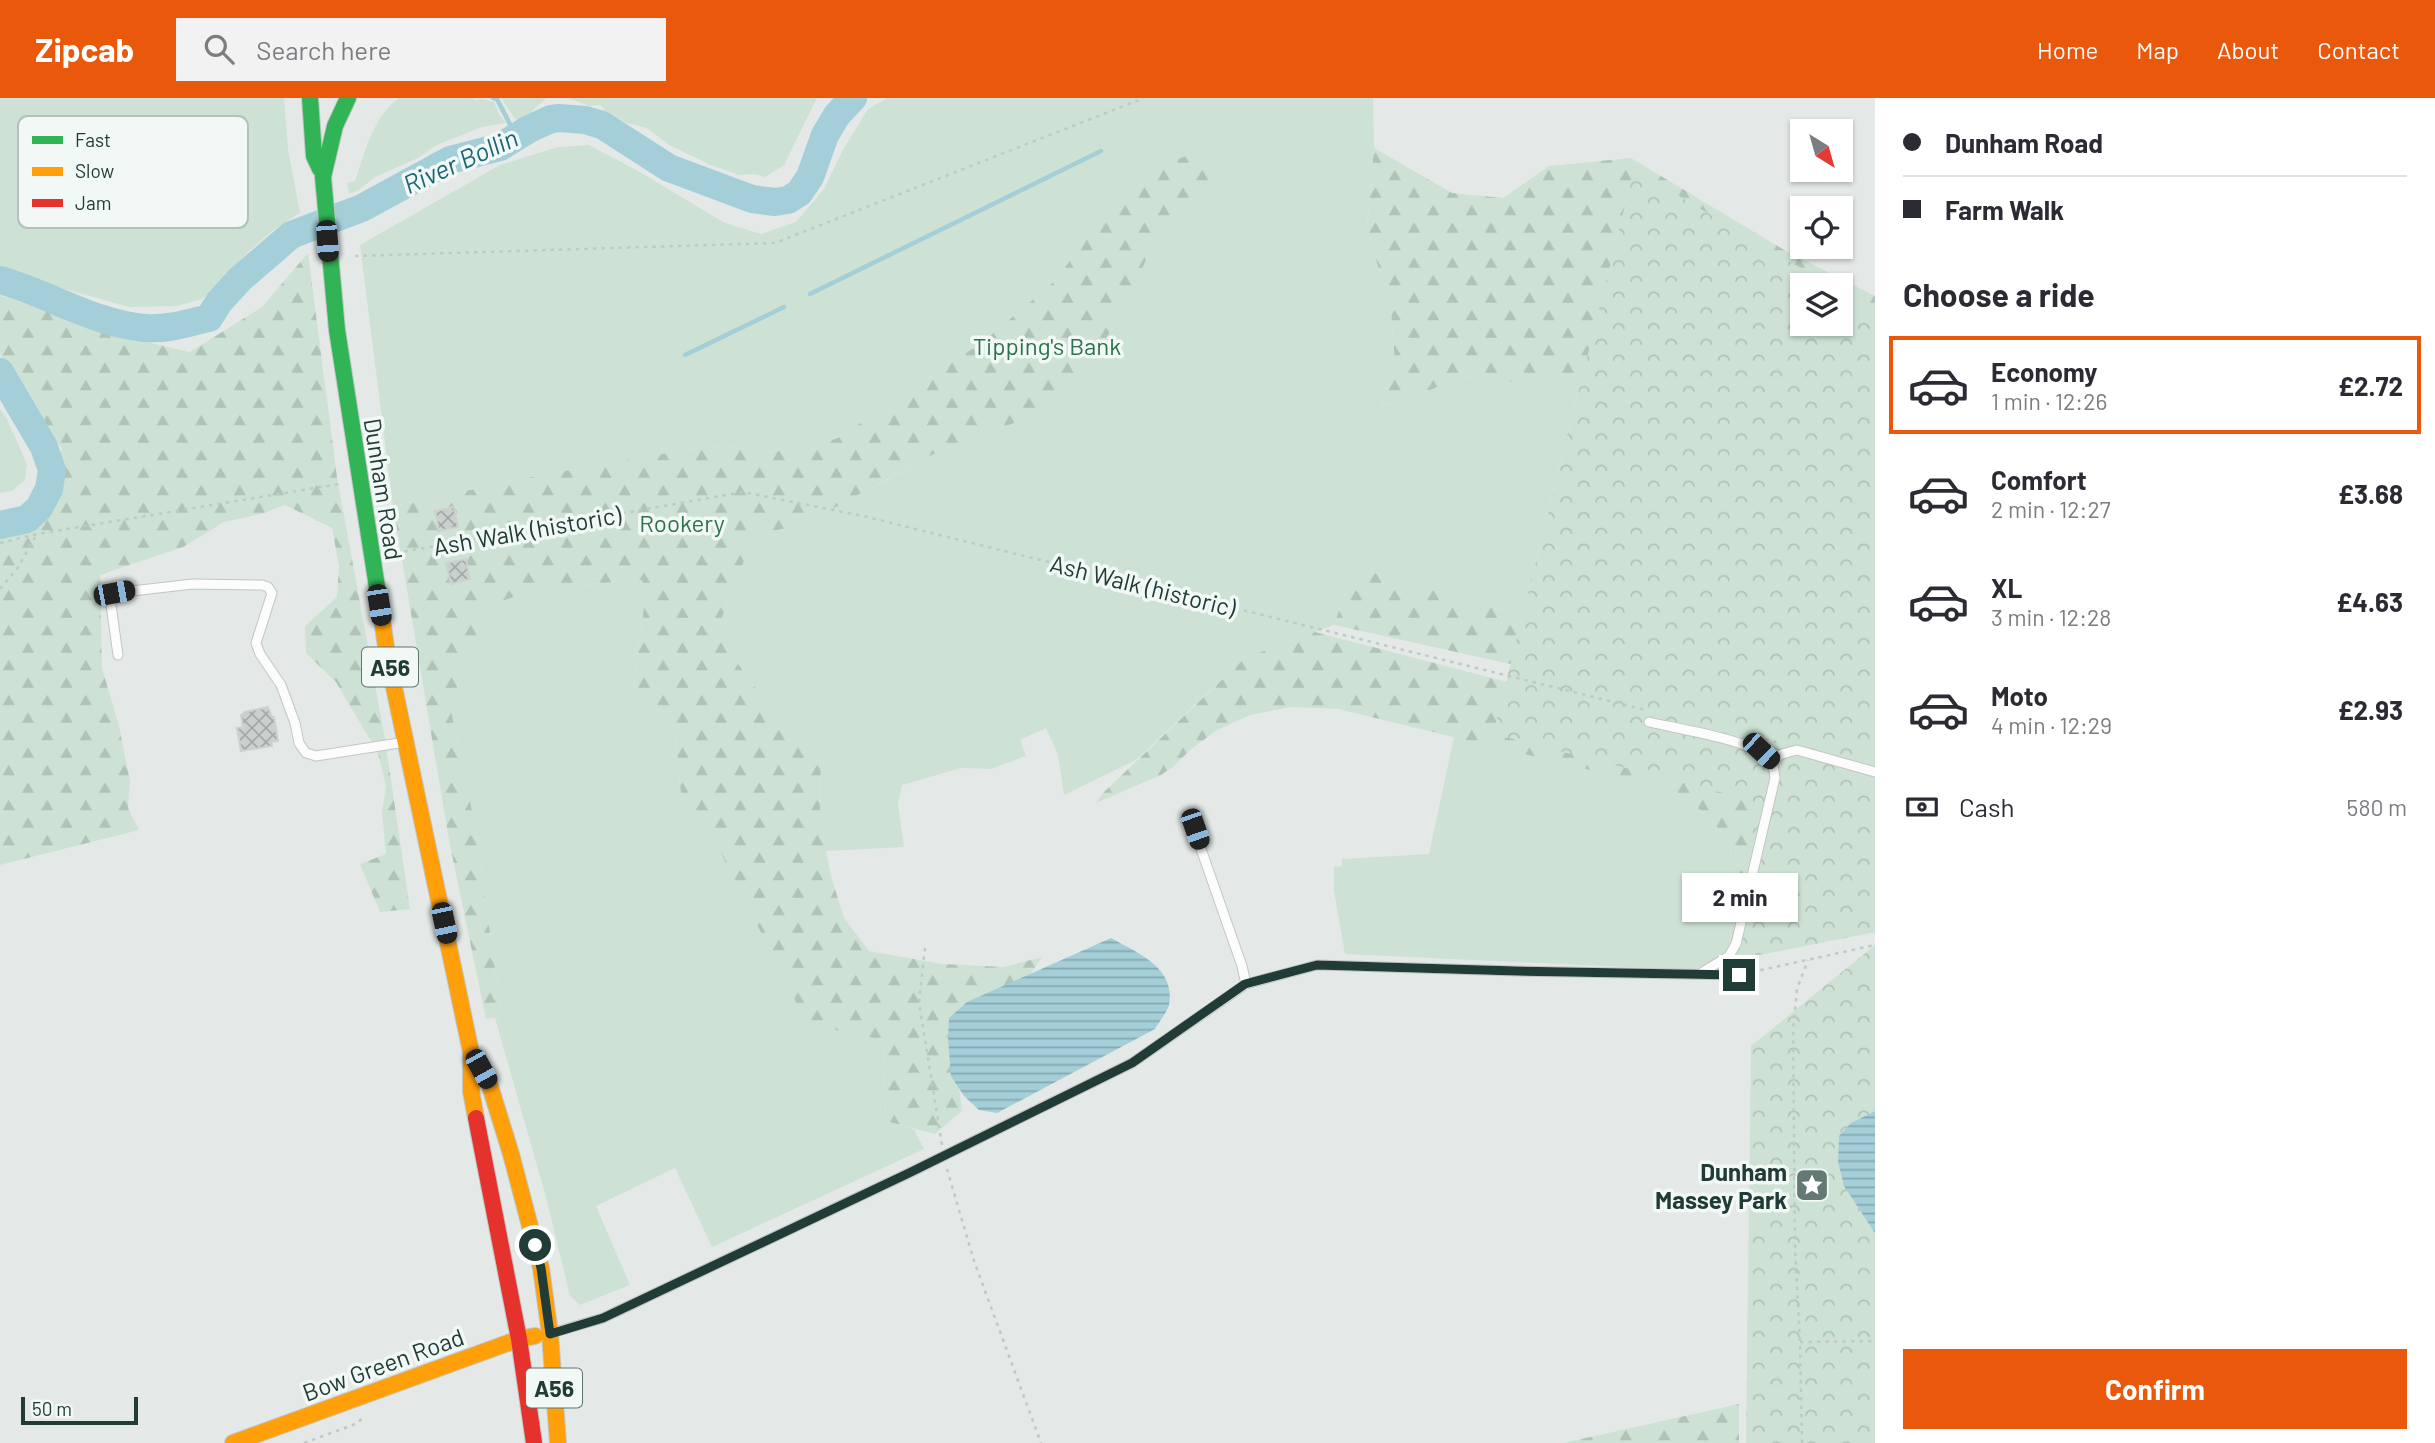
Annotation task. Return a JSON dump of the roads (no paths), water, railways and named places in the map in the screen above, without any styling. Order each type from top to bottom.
[{"type":"main road","name":"Dunham Road","points":[[310,98],[314,156],[323,181],[329,261],[355,452],[387,654],[471,1052],[471,1091],[519,1339],[534,1443]]},
{"type":"main road","name":"Dunham Road","points":[[323,181],[335,126],[348,98]]},
{"type":"main road","name":"Dunham Road","points":[[471,1052],[490,1086],[541,1268],[550,1334],[558,1443]]},
{"type":"main road","name":"Bow Green Road","points":[[233,1443],[519,1339],[550,1334]]},
{"type":"lane","points":[[118,655],[111,605],[114,593],[193,584],[262,585],[268,587],[272,593],[256,643],[260,654],[281,685],[295,723],[299,743],[306,753],[316,756],[406,743]]},
{"type":"lane","points":[[1649,722],[1726,739],[1761,751],[1771,761],[1775,778],[1736,944],[1729,956],[1699,974]]},
{"type":"lane","points":[[1771,761],[1782,754],[1797,750],[1875,772]]},
{"type":"lane","points":[[1195,829],[1242,966],[1245,984]]},
{"type":"lane","points":[[550,1334],[603,1318],[944,1156],[1132,1063],[1245,984],[1317,965],[1739,975]]},
{"type":"water","points":[[1111,938],[1143,956],[1161,971],[1167,981],[1169,1005],[1155,1029],[997,1113],[979,1110],[964,1096],[951,1076],[949,1018],[967,1002]]},
{"type":"water","points":[[1875,1111],[1875,1233],[1844,1186],[1838,1162],[1839,1136],[1851,1123]]},
{"type":"waterway","points":[[493,98],[497,99],[516,137]]},
{"type":"waterway","name":"River Bollin","points":[[0,280],[126,325],[161,328],[209,318],[219,302],[240,279],[291,235],[362,208],[450,160],[500,147],[529,129],[559,118],[585,120],[602,125],[669,168],[752,199],[775,202],[788,200],[799,193],[810,177],[825,135],[837,115],[853,98]]},
{"type":"waterway","points":[[810,294],[1101,151]]},
{"type":"waterway","points":[[685,355],[784,307]]},
{"type":"waterway","name":"River Bollin","points":[[0,372],[44,447],[52,470],[49,489],[39,508],[27,519],[0,525]]},
{"type":"place","name":"Dunham Massey Park","points":[[1812,1185]]},
{"type":"park label","name":"Tipping's Bank","points":[[1047,345]]},
{"type":"park label","name":"Rookery","points":[[682,522]]}]
